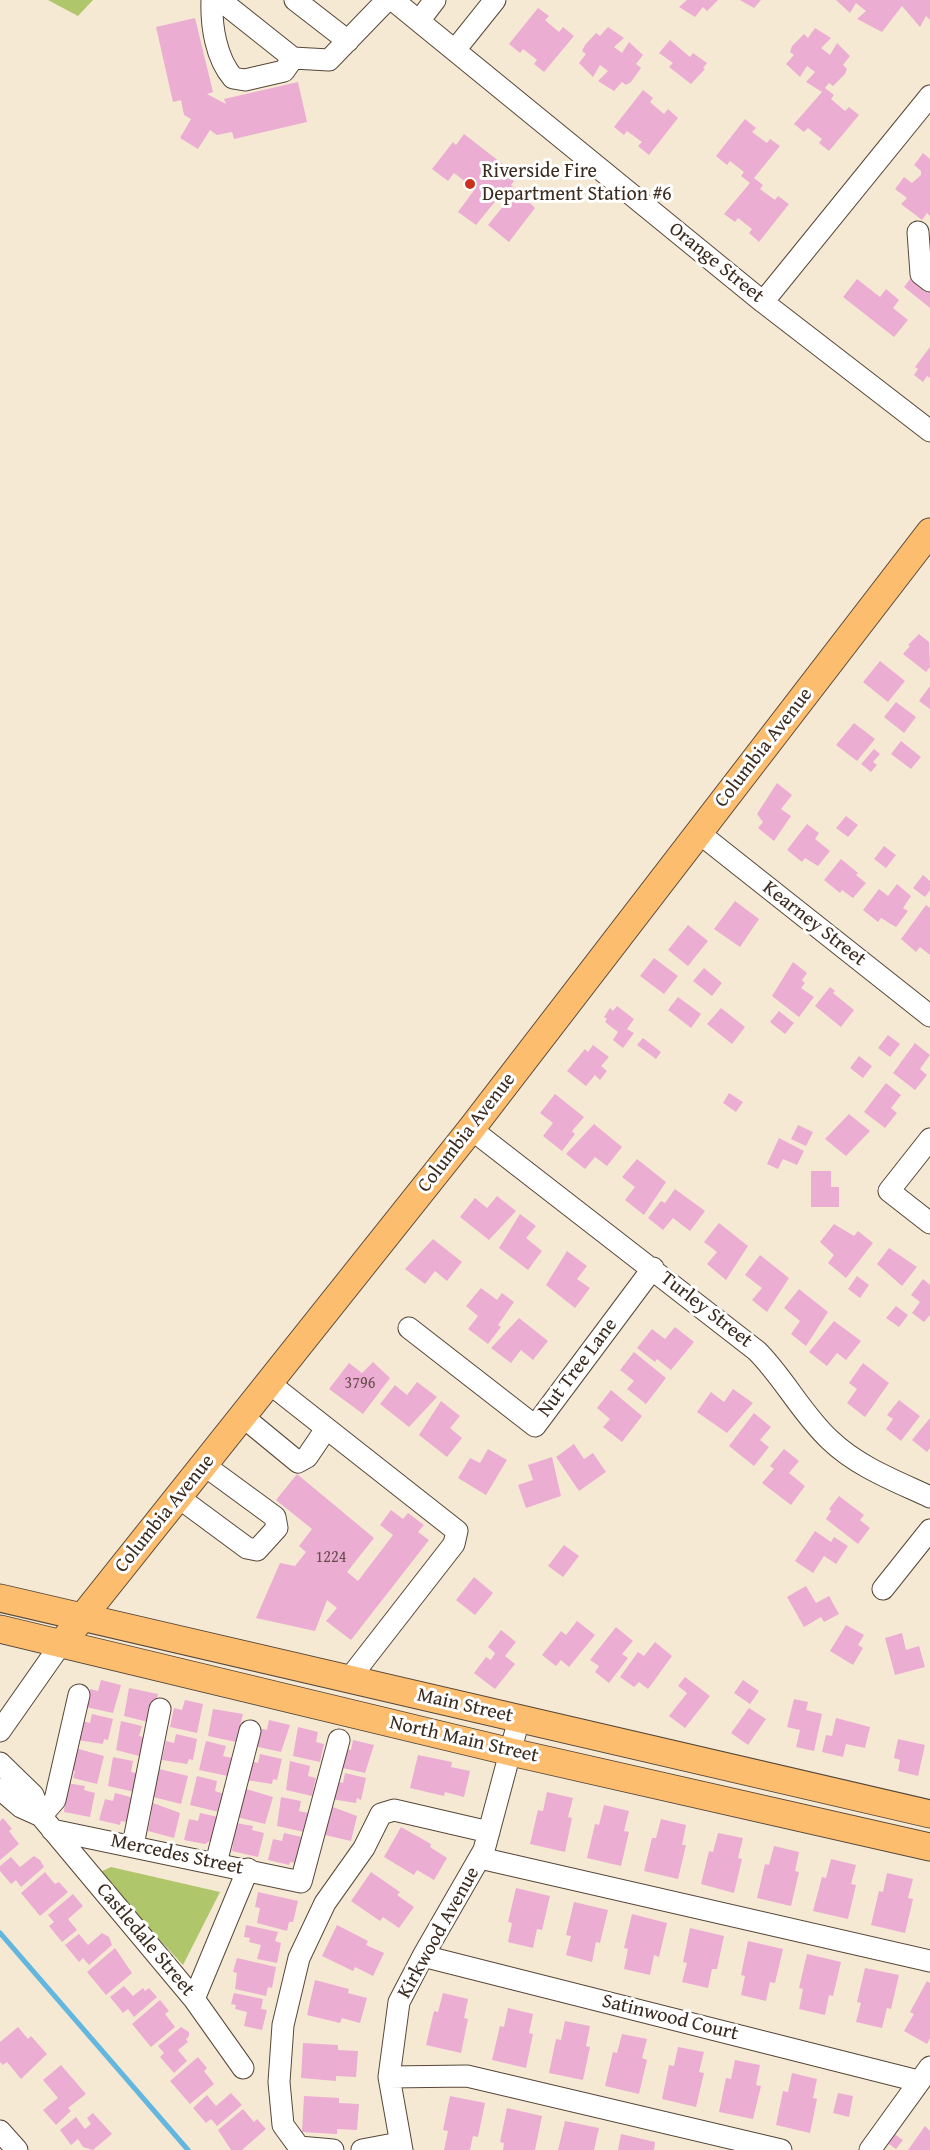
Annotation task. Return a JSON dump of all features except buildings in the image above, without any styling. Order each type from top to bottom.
[{"type":"main road","name":"Columbia Avenue","points":[[61,1644],[471,1129],[930,532]]},
{"type":"main road","name":"Main Street","points":[[0,1598],[930,1814]]},
{"type":"main road","name":"North Main Street","points":[[0,1629],[511,1752],[930,1847]]},
{"type":"street","points":[[212,0],[212,26],[225,68],[233,78],[245,80],[284,71],[293,58]]},
{"type":"street","points":[[220,0],[293,58],[329,60],[387,0]]},
{"type":"street","points":[[296,0],[348,40]]},
{"type":"street","name":"Orange Street","points":[[393,0],[763,302],[930,431]]},
{"type":"street","points":[[419,21],[435,0]]},
{"type":"street","points":[[455,50],[495,0]]},
{"type":"street","points":[[763,302],[930,96]]},
{"type":"street","points":[[918,232],[921,274],[930,281]]},
{"type":"street","name":"Kearney Street","points":[[699,832],[930,1016]]},
{"type":"street","name":"Turley Street","points":[[471,1129],[757,1351],[775,1370],[808,1416],[830,1440],[878,1473],[930,1497]]},
{"type":"street","points":[[930,1139],[889,1191],[930,1223]]},
{"type":"street","name":"Nut Tree Lane","points":[[409,1328],[535,1426],[653,1268]]},
{"type":"street","points":[[268,1383],[457,1531],[454,1544],[349,1679]]},
{"type":"street","points":[[242,1416],[298,1462],[307,1457],[326,1429]]},
{"type":"street","points":[[178,1497],[247,1548],[257,1550],[277,1528],[275,1517],[204,1465]]},
{"type":"street","points":[[883,1589],[930,1530]]},
{"type":"street","name":"Columbia Avenue","points":[[0,1731],[61,1644]]},
{"type":"street","points":[[46,1823],[56,1800],[79,1695]]},
{"type":"street","points":[[134,1845],[160,1709]]},
{"type":"street","name":"Kirkwood Avenue","points":[[401,2146],[389,2077],[399,2002],[480,1858],[519,1719]]},
{"type":"street","points":[[216,1863],[250,1731]]},
{"type":"street","name":"Mercedes Street","points":[[46,1823],[302,1882],[339,1740]]},
{"type":"street","name":"Castledale Street","points":[[0,1762],[21,1807],[46,1823],[194,1999],[243,2068]]},
{"type":"street","points":[[333,2150],[298,2147],[282,2125],[279,2082],[283,2025],[299,1958],[325,1904],[364,1848],[381,1814],[394,1810],[489,1832]]},
{"type":"street","points":[[480,1858],[930,1961]]},
{"type":"street","points":[[194,1999],[248,1869]]},
{"type":"street","name":"Satinwood Court","points":[[423,1956],[924,2074]]},
{"type":"street","points":[[870,2150],[924,2074]]},
{"type":"street","points":[[389,2077],[467,2076],[781,2150]]},
{"type":"street","points":[[0,2131],[17,2150]]},
{"type":"street","points":[[362,2150],[401,2146]]},
{"type":"green space","points":[[48,0],[93,0],[78,16]]},
{"type":"green space","points":[[111,1867],[220,1892],[183,1965],[98,1873]]},
{"type":"waterway","points":[[0,1933],[188,2150]]},
{"type":"place","name":"Riverside Fire Department Station #6","points":[[470,184]]}]
